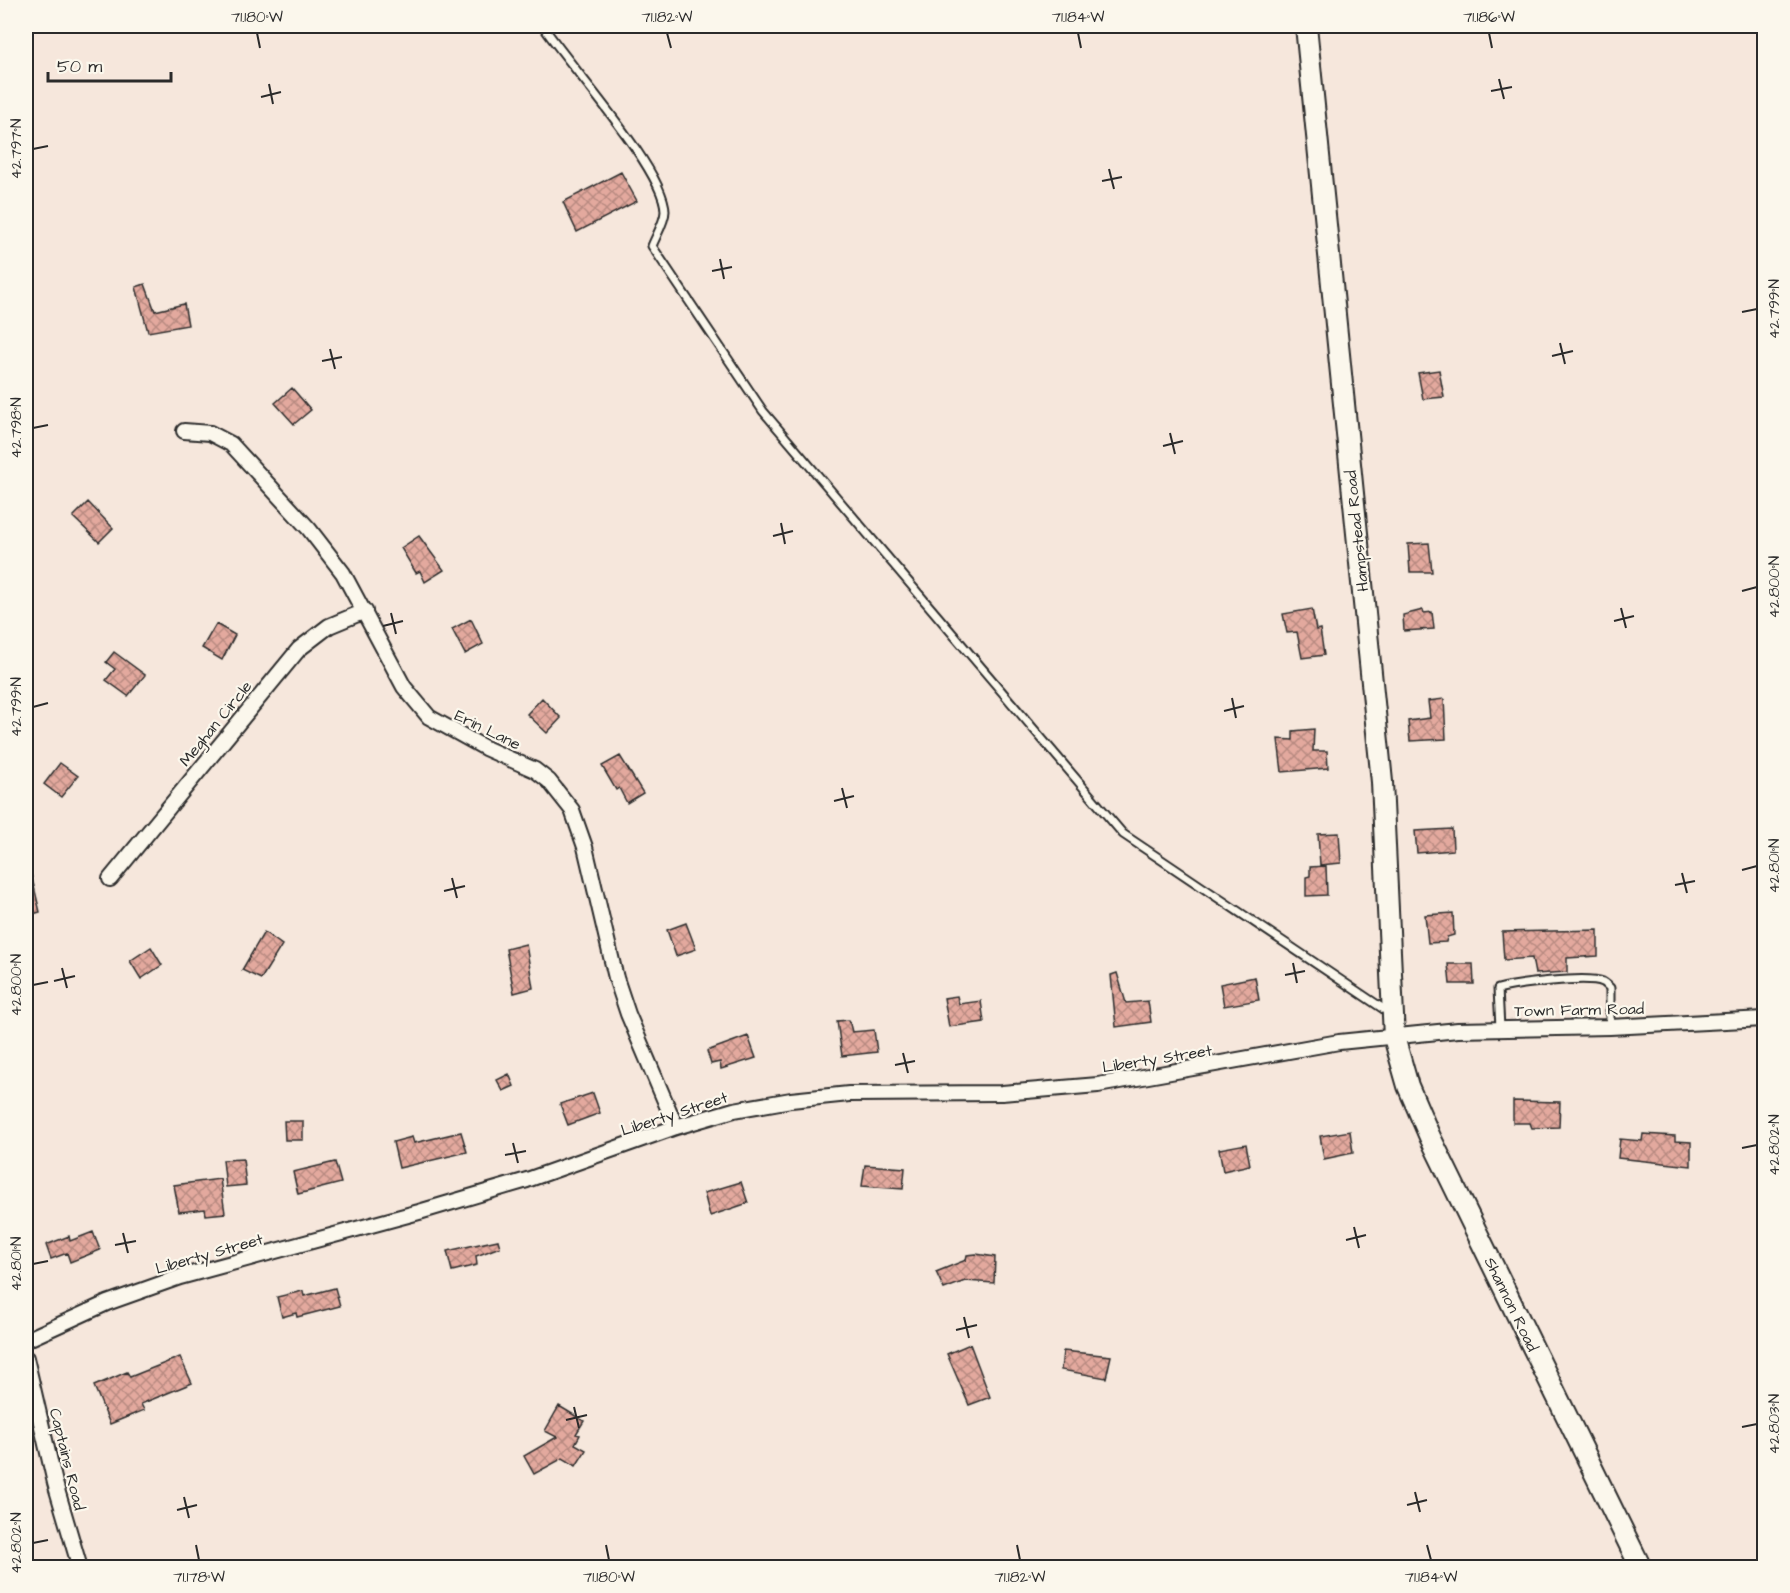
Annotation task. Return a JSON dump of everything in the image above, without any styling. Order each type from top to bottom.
[{"type":"street","name":"Hampstead Road","points":[[1306,26],[1382,782],[1394,1037]]},
{"type":"street","name":"Erin Lane","points":[[184,431],[210,433],[231,444],[309,529],[343,573],[404,687],[429,717],[484,748],[535,770],[549,781],[572,810],[585,847],[616,978],[628,1014],[675,1127]]},
{"type":"street","name":"Meghan Circle","points":[[110,879],[299,649],[328,626],[365,611]]},
{"type":"street","name":"Town Farm Road","points":[[1394,1037],[1500,1028],[1610,1027],[1764,1019]]},
{"type":"street","name":"Liberty Street","points":[[26,1340],[107,1303],[180,1277],[527,1180],[714,1114],[791,1100],[849,1094],[1002,1093],[1088,1086],[1199,1069],[1338,1042],[1394,1037]]},
{"type":"street","name":"Shannon Road","points":[[1394,1037],[1408,1086],[1426,1129],[1641,1568]]},
{"type":"street","name":"Captains Road","points":[[26,1358],[55,1483],[80,1568]]},
{"type":"lane","points":[[543,26],[643,160],[660,191],[665,212],[652,246],[763,411],[1108,816],[1124,834],[1392,1015]]},
{"type":"lane","points":[[1500,1028],[1497,1007],[1498,989],[1527,983],[1592,980],[1604,982],[1610,988],[1610,1027]]},
{"type":"building","points":[[621,172],[637,201],[577,232],[563,202]]},
{"type":"building","points":[[145,284],[155,311],[184,304],[188,325],[148,332],[136,287]]},
{"type":"building","points":[[1439,370],[1444,397],[1423,399],[1418,373]]},
{"type":"building","points":[[292,388],[311,410],[294,424],[275,403]]},
{"type":"building","points":[[88,502],[113,528],[99,542],[73,517]]},
{"type":"building","points":[[419,536],[444,570],[425,582],[420,571],[416,573],[401,548]]},
{"type":"building","points":[[1429,543],[1432,572],[1410,572],[1408,544]]},
{"type":"building","points":[[1312,609],[1316,630],[1320,629],[1324,655],[1302,658],[1297,632],[1287,633],[1283,614]]},
{"type":"building","points":[[1423,610],[1424,613],[1432,612],[1434,629],[1404,631],[1403,615]]},
{"type":"building","points":[[471,619],[483,644],[465,654],[452,629]]},
{"type":"building","points":[[216,624],[235,635],[222,660],[202,648]]},
{"type":"building","points":[[114,652],[145,675],[128,696],[106,680],[115,669],[106,662]]},
{"type":"building","points":[[542,698],[561,718],[547,733],[527,714]]},
{"type":"building","points":[[1444,699],[1446,739],[1410,741],[1408,721],[1430,718],[1428,701]]},
{"type":"building","points":[[1314,729],[1313,751],[1327,751],[1328,768],[1282,772],[1278,739],[1293,740],[1293,731]]},
{"type":"building","points":[[620,756],[643,793],[627,803],[619,788],[616,790],[602,766]]},
{"type":"building","points":[[60,763],[78,776],[61,797],[44,784]]},
{"type":"building","points":[[1452,829],[1453,850],[1417,853],[1415,831]]},
{"type":"building","points":[[1339,833],[1341,863],[1320,865],[1318,834]]},
{"type":"building","points":[[1326,866],[1327,895],[1306,896],[1306,877],[1310,876],[1310,867]]},
{"type":"building","points":[[26,874],[31,874],[40,912],[26,916]]},
{"type":"building","points":[[1453,913],[1454,935],[1447,937],[1446,942],[1428,943],[1425,915]]},
{"type":"building","points":[[686,923],[696,949],[676,956],[667,930]]},
{"type":"building","points":[[1598,930],[1598,956],[1567,958],[1567,972],[1535,974],[1532,958],[1504,960],[1502,932]]},
{"type":"building","points":[[264,932],[282,945],[261,979],[242,970]]},
{"type":"building","points":[[526,944],[533,988],[514,993],[506,949]]},
{"type":"building","points":[[151,947],[162,965],[141,979],[130,961]]},
{"type":"building","points":[[1448,964],[1473,964],[1474,984],[1450,984]]},
{"type":"building","points":[[1117,973],[1126,1003],[1148,1001],[1151,1022],[1116,1027],[1111,975]]},
{"type":"building","points":[[1255,977],[1259,1000],[1224,1006],[1220,984]]},
{"type":"building","points":[[957,996],[959,1004],[981,1001],[984,1022],[949,1027],[944,998]]},
{"type":"building","points":[[849,1020],[852,1032],[874,1030],[877,1052],[842,1056],[837,1021]]},
{"type":"building","points":[[748,1036],[756,1058],[721,1069],[720,1062],[711,1064],[707,1051]]},
{"type":"building","points":[[509,1074],[514,1086],[503,1091],[497,1080]]},
{"type":"building","points":[[593,1093],[600,1113],[568,1125],[560,1104]]},
{"type":"building","points":[[1513,1101],[1560,1102],[1559,1127],[1532,1128],[1530,1123],[1513,1123]]},
{"type":"building","points":[[284,1121],[303,1121],[303,1140],[285,1140]]},
{"type":"building","points":[[1350,1131],[1353,1153],[1324,1159],[1320,1136]]},
{"type":"building","points":[[461,1132],[467,1152],[399,1168],[393,1142],[412,1137],[414,1143]]},
{"type":"building","points":[[1643,1134],[1675,1136],[1675,1141],[1691,1142],[1691,1166],[1618,1158],[1620,1139],[1642,1141]]},
{"type":"building","points":[[1246,1144],[1250,1165],[1223,1171],[1219,1149]]},
{"type":"building","points":[[243,1159],[246,1185],[226,1187],[223,1160]]},
{"type":"building","points":[[335,1162],[341,1183],[298,1194],[293,1172]]},
{"type":"building","points":[[865,1165],[905,1168],[903,1189],[862,1186]]},
{"type":"building","points":[[220,1179],[225,1213],[206,1215],[205,1209],[179,1212],[174,1185]]},
{"type":"building","points":[[741,1182],[748,1203],[710,1216],[704,1193]]},
{"type":"building","points":[[93,1232],[100,1250],[70,1262],[67,1253],[51,1259],[46,1245],[69,1236],[70,1241]]},
{"type":"building","points":[[498,1240],[500,1247],[476,1256],[477,1265],[452,1271],[447,1251]]},
{"type":"building","points":[[967,1255],[995,1257],[994,1283],[965,1281],[944,1289],[936,1272],[966,1260]]},
{"type":"building","points":[[335,1288],[340,1306],[297,1317],[296,1313],[282,1317],[277,1297],[303,1291],[304,1296]]},
{"type":"building","points":[[970,1344],[990,1397],[969,1405],[947,1354]]},
{"type":"building","points":[[1063,1351],[1111,1356],[1106,1378],[1061,1370]]},
{"type":"building","points":[[180,1357],[192,1383],[141,1404],[144,1410],[110,1424],[94,1386],[127,1372],[130,1377]]},
{"type":"building","points":[[559,1406],[584,1421],[576,1434],[580,1435],[575,1444],[586,1450],[576,1466],[563,1458],[534,1474],[524,1456],[557,1437],[545,1431]]}]
